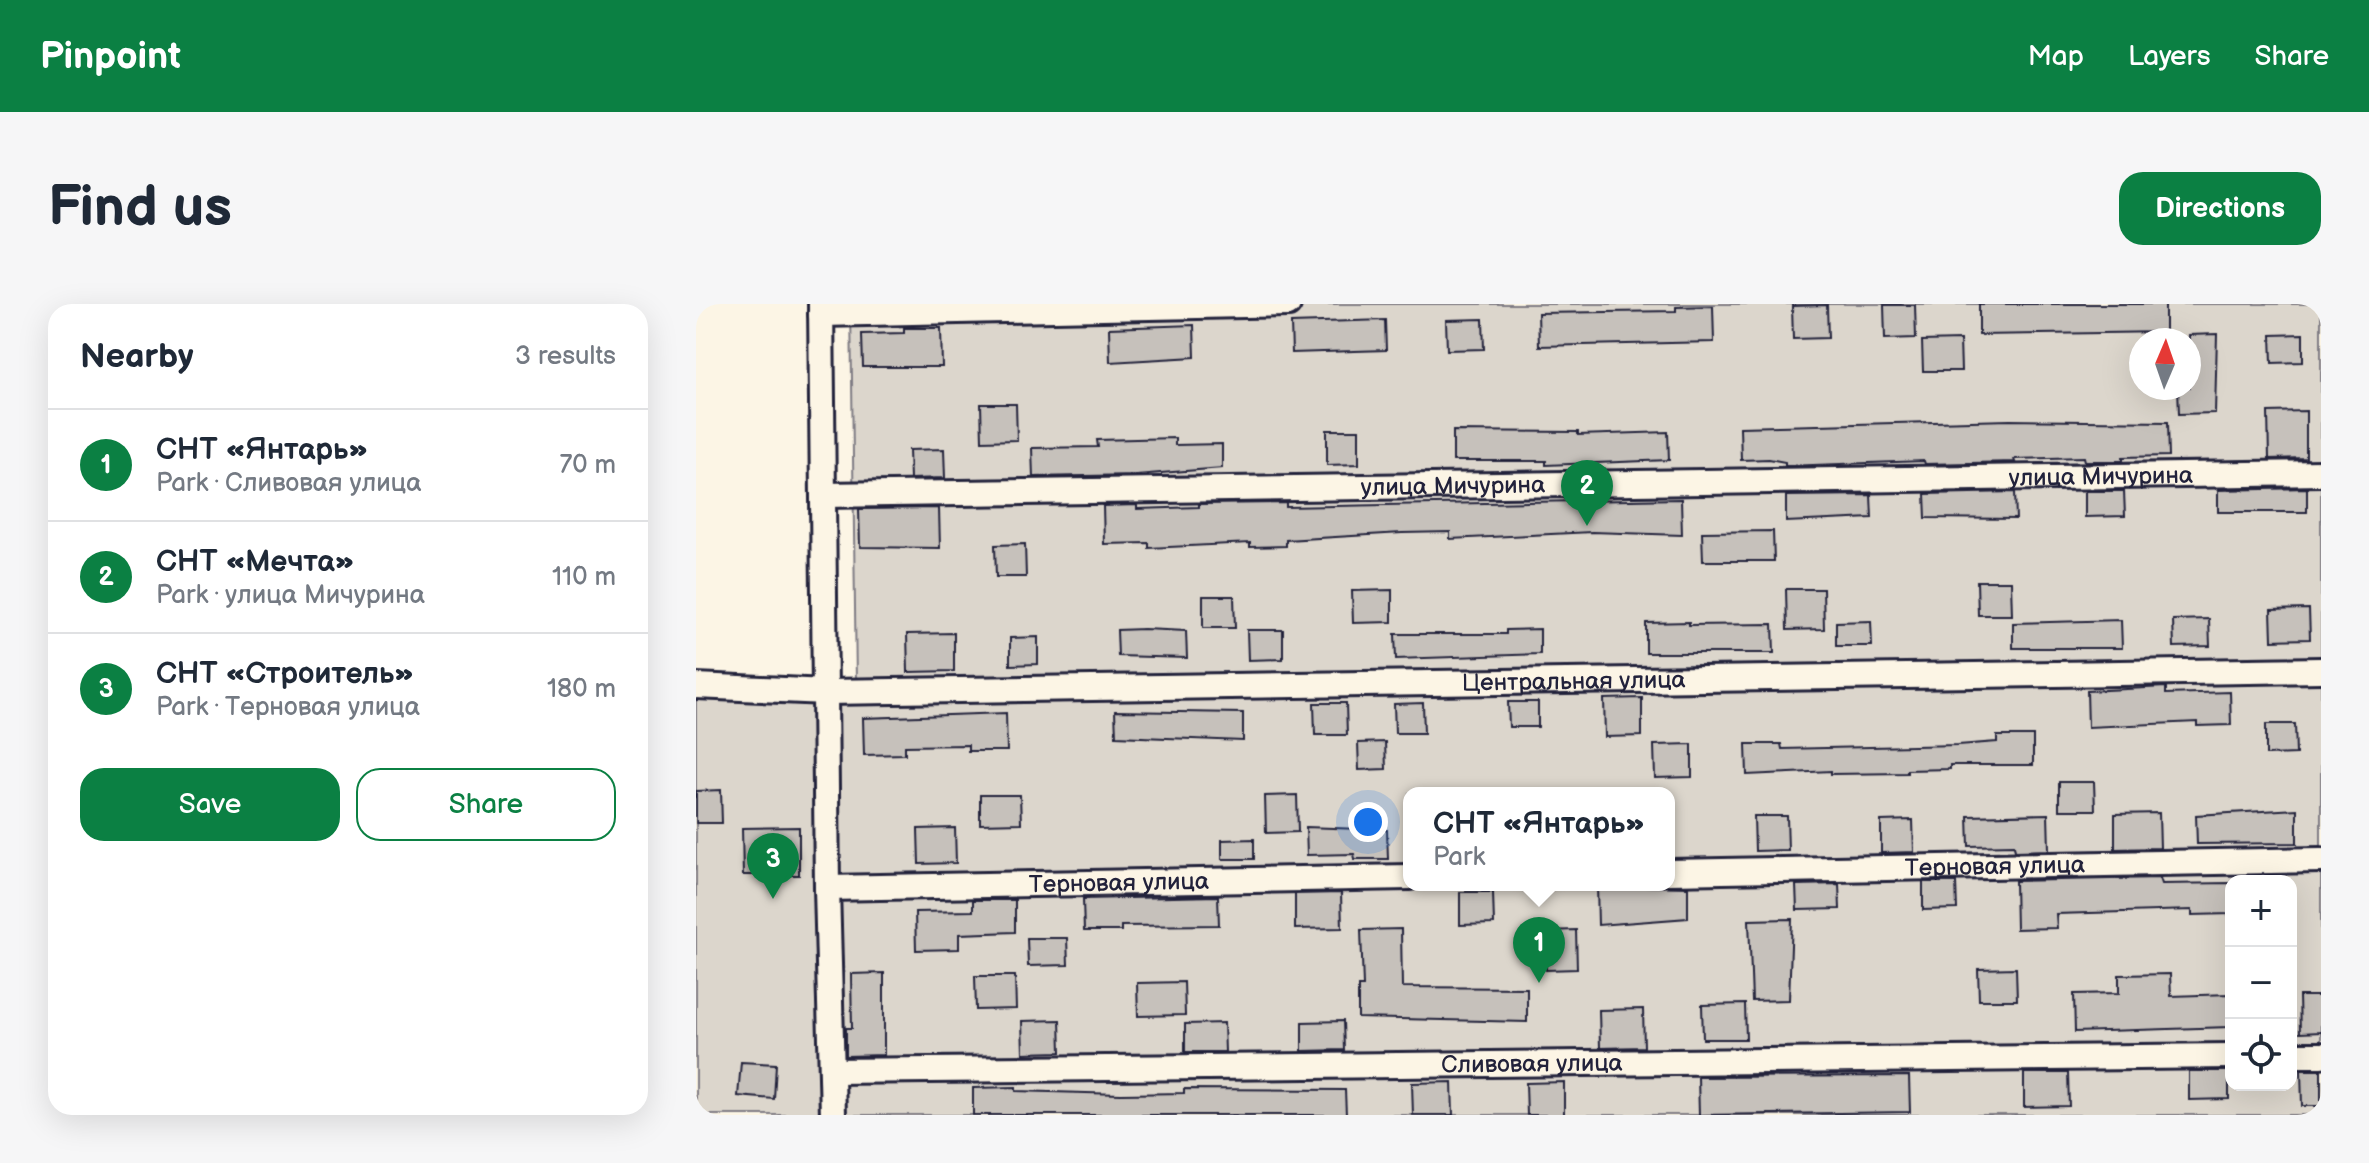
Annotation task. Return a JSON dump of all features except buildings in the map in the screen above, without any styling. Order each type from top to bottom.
[{"type":"street","points":[[833,1115],[827,888],[821,309],[1288,304]]},
{"type":"street","name":"улица Мичурина","points":[[823,495],[2321,473]]},
{"type":"street","name":"Центральная улица","points":[[696,686],[826,692],[2321,670]]},
{"type":"street","name":"Терновая улица","points":[[1675,872],[2321,860]]},
{"type":"street","name":"Терновая улица","points":[[827,888],[1403,877]]},
{"type":"street","points":[[2297,1055],[2321,1055]]},
{"type":"street","name":"Сливовая улица","points":[[832,1071],[2225,1056]]},
{"type":"shaded area","points":[[851,304],[2321,304],[2321,1115],[696,1115],[696,684],[856,683]]},
{"type":"place","name":"СНТ «Мечта»","points":[[1587,526]]},
{"type":"place","name":"СНТ «Строитель»","points":[[773,899]]},
{"type":"place","name":"СНТ «Янтарь»","points":[[1539,983]]}]
